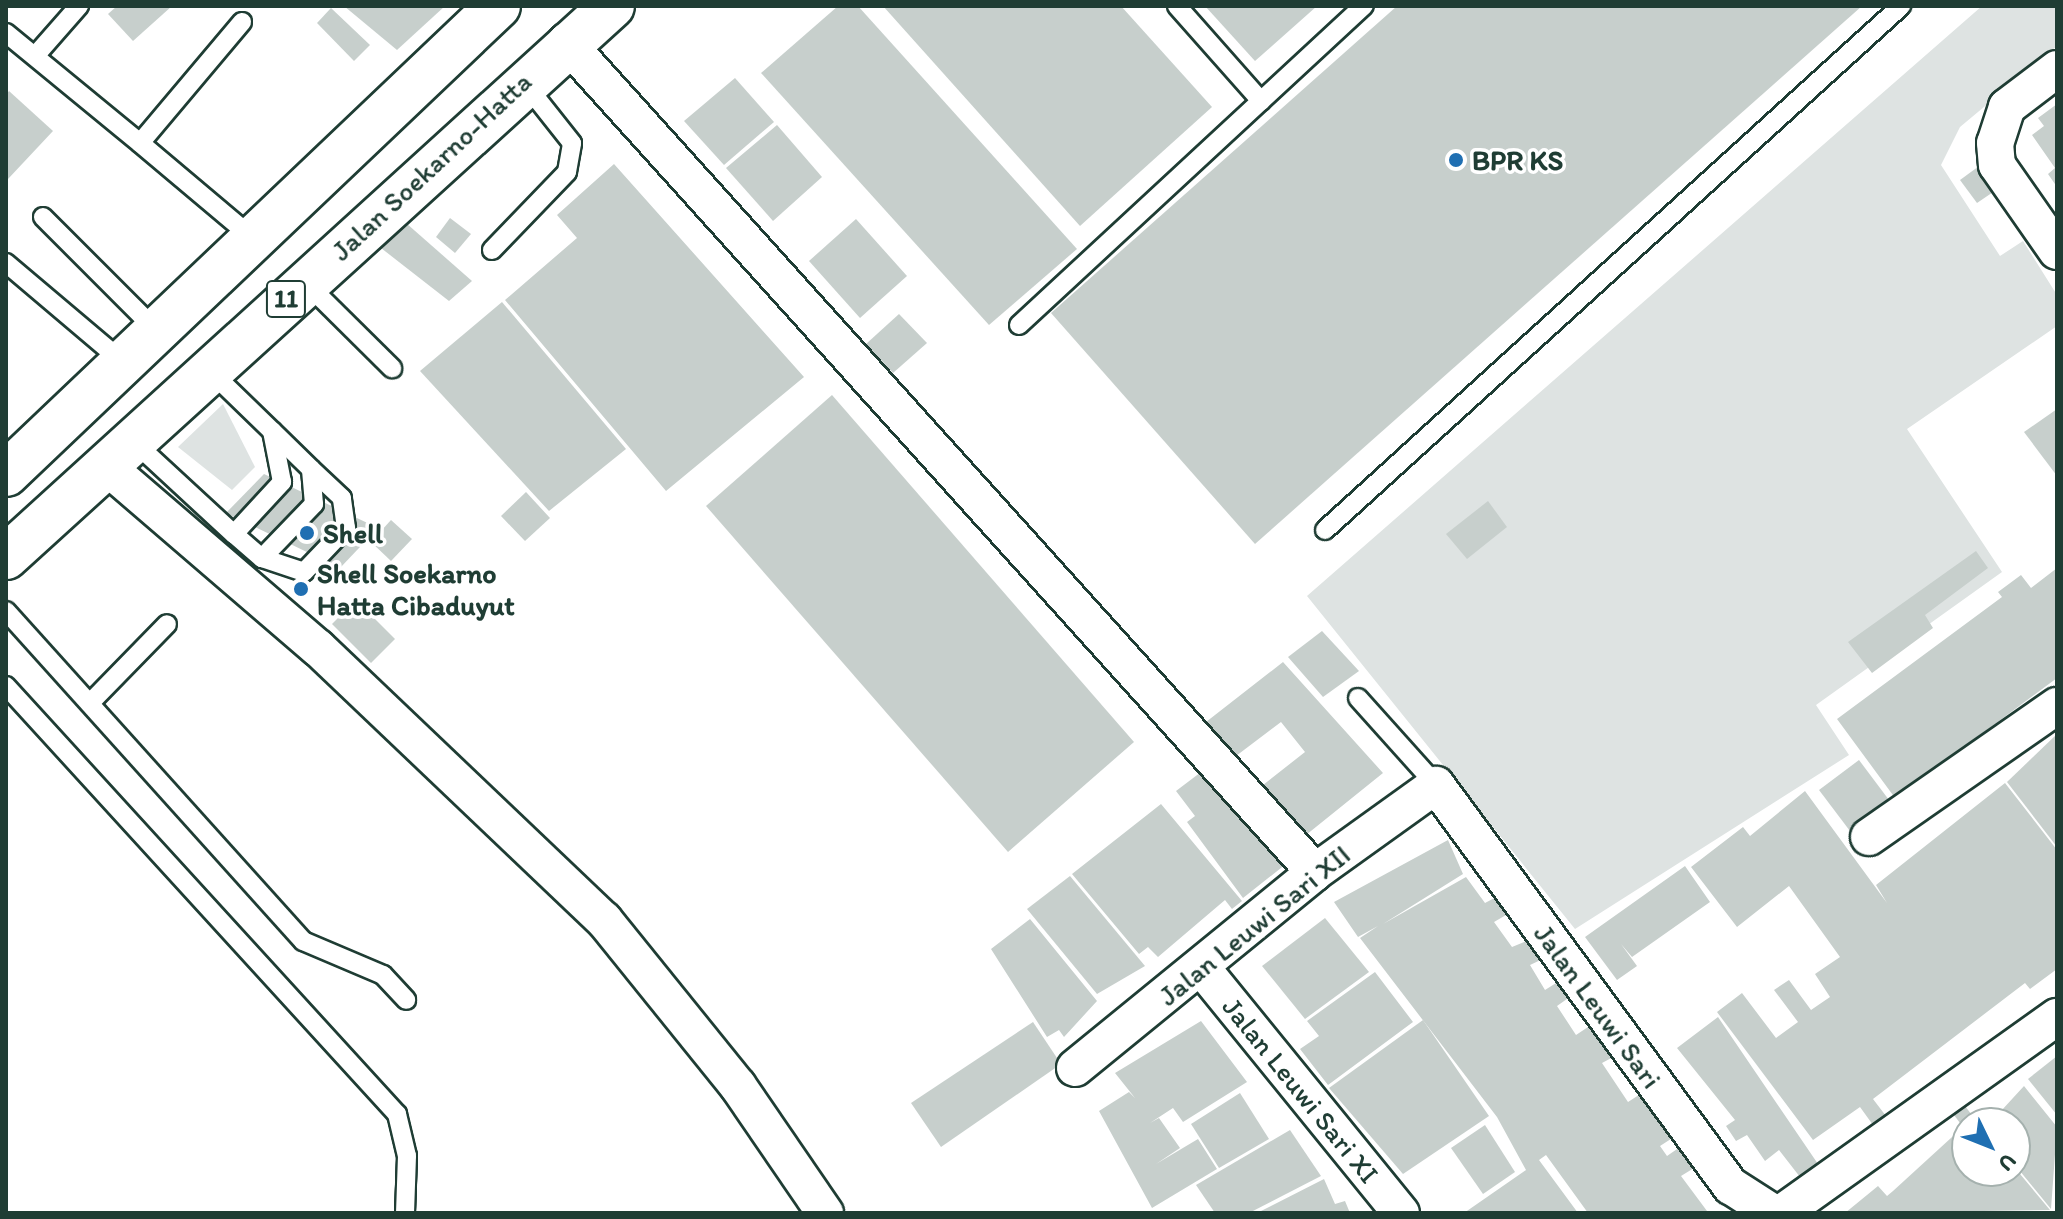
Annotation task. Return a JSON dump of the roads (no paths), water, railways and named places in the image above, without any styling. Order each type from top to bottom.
[{"type":"highway","name":"11","points":[[566,42],[601,6]]},
{"type":"highway","name":"Jalan Soekarno-Hatta","points":[[6,557],[566,42],[612,6]]},
{"type":"highway","name":"11","points":[[6,474],[497,11]]},
{"type":"street","points":[[566,42],[1315,872]]},
{"type":"street","points":[[2057,69],[2007,107],[1995,143],[1997,165],[2057,251]]},
{"type":"street","points":[[119,453],[318,648],[604,920],[738,1086],[825,1213]]},
{"type":"street","points":[[1869,837],[2057,706]]},
{"type":"street","name":"Jalan Leuwi Sari XII","points":[[1075,1068],[1315,872],[1436,785]]},
{"type":"street","name":"Jalan Leuwi Sari","points":[[1436,785],[1731,1186],[1773,1213]]},
{"type":"street","name":"Jalan Leuwi Sari XI","points":[[1201,967],[1401,1213]]},
{"type":"street","points":[[1782,1213],[2057,1017]]},
{"type":"lane","points":[[35,56],[79,6]]},
{"type":"lane","points":[[1177,6],[1261,101]]},
{"type":"lane","points":[[1019,325],[1364,6]]},
{"type":"lane","points":[[1325,530],[1901,6]]},
{"type":"lane","points":[[140,143],[242,22]]},
{"type":"lane","points":[[6,33],[255,240]]},
{"type":"lane","points":[[492,250],[567,172],[572,143],[551,108],[523,82]]},
{"type":"lane","points":[[43,217],[157,332]]},
{"type":"lane","points":[[6,263],[124,363]]},
{"type":"lane","points":[[305,282],[392,368]]},
{"type":"lane","points":[[119,453],[234,534],[262,558],[304,572],[346,528],[342,498],[209,370]]},
{"type":"lane","points":[[234,534],[282,482],[272,431]]},
{"type":"lane","points":[[262,558],[314,504],[311,469]]},
{"type":"lane","points":[[6,611],[303,941],[383,975],[406,1000]]},
{"type":"lane","points":[[90,703],[167,624]]},
{"type":"lane","points":[[6,686],[397,1114],[407,1156],[405,1213]]},
{"type":"lane","points":[[1358,698],[1436,785]]},
{"type":"place","name":"BPR KS","points":[[1456,160]]},
{"type":"place","name":"Shell","points":[[307,533]]},
{"type":"place","name":"Shell Soekarno Hatta Cibaduyut","points":[[301,589]]}]
